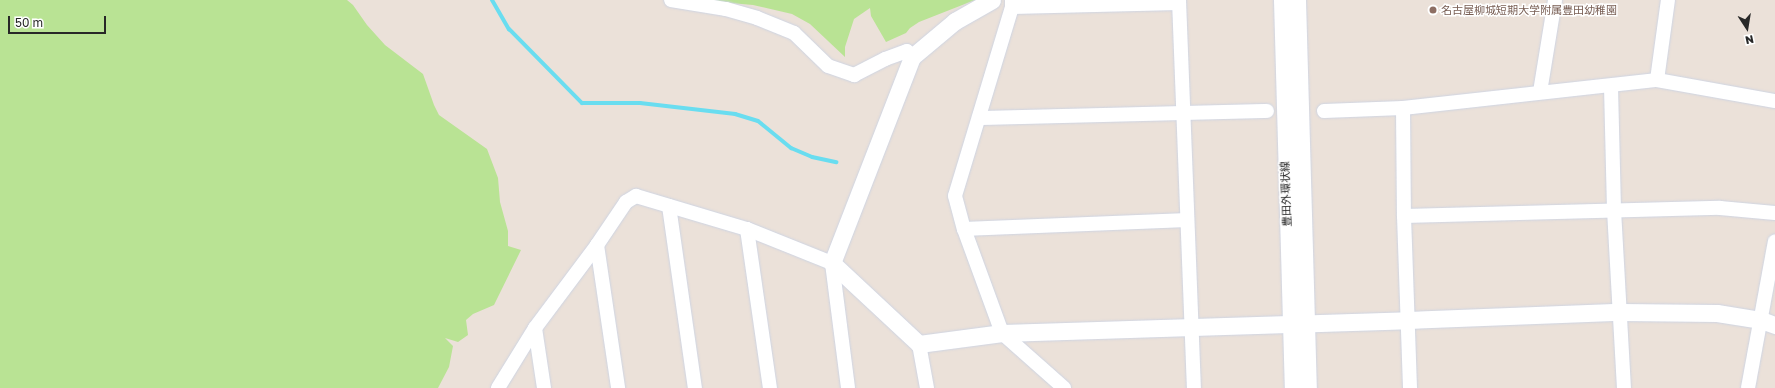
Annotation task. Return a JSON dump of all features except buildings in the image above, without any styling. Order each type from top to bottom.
[{"type":"street","points":[[670,0],[726,9],[757,18],[794,33],[828,66],[854,75],[885,59],[907,50],[912,57]]},
{"type":"street","points":[[848,388],[832,263],[912,57],[955,21],[992,0]]},
{"type":"street","name":"豊田外環状線","points":[[1282,0],[1299,323],[1308,388]]},
{"type":"street","name":"豊田外環状線","points":[[1293,388],[1299,323],[1297,0]]},
{"type":"street","points":[[1540,92],[1555,0]]},
{"type":"street","points":[[1657,80],[1668,0]]},
{"type":"street","points":[[1064,388],[1002,333],[964,229],[955,196],[1012,4],[1179,1],[1182,114],[1188,220],[1194,388]]},
{"type":"street","points":[[1324,111],[1403,108],[1657,80],[1775,101]]},
{"type":"street","points":[[1611,86],[1614,210],[1624,388]]},
{"type":"street","points":[[1403,108],[1404,216],[1410,388]]},
{"type":"street","points":[[979,118],[1267,111]]},
{"type":"street","points":[[498,388],[535,328],[597,245],[626,202],[636,196],[747,229],[832,263],[919,344],[927,388]]},
{"type":"street","points":[[669,206],[695,388]]},
{"type":"street","points":[[1404,216],[1720,208],[1775,213]]},
{"type":"street","points":[[964,229],[1188,220]]},
{"type":"street","points":[[747,229],[770,388]]},
{"type":"street","points":[[1748,388],[1768,323],[1775,241]]},
{"type":"street","points":[[597,245],[618,388]]},
{"type":"street","points":[[919,344],[1002,333],[1620,312],[1717,313],[1768,323]]},
{"type":"street","points":[[535,328],[544,388]]},
{"type":"green space","points":[[0,0],[347,0],[353,5],[367,25],[385,45],[423,74],[439,115],[487,149],[498,178],[500,202],[508,231],[508,246],[521,250],[494,305],[473,314],[466,320],[468,335],[458,342],[445,338],[453,346],[449,367],[438,388],[0,388]]},
{"type":"green space","points":[[696,0],[975,0],[919,22],[910,28],[906,33],[886,42],[871,16],[870,8],[854,19],[845,47],[845,57],[810,24],[792,14],[753,5]]},
{"type":"waterway","points":[[492,0],[509,29],[582,103],[640,103],[735,114],[758,121],[791,148],[812,157],[836,162]]},
{"type":"place","name":"名古屋柳城短期大学附属豊田幼稚園","points":[[1433,10]]}]
